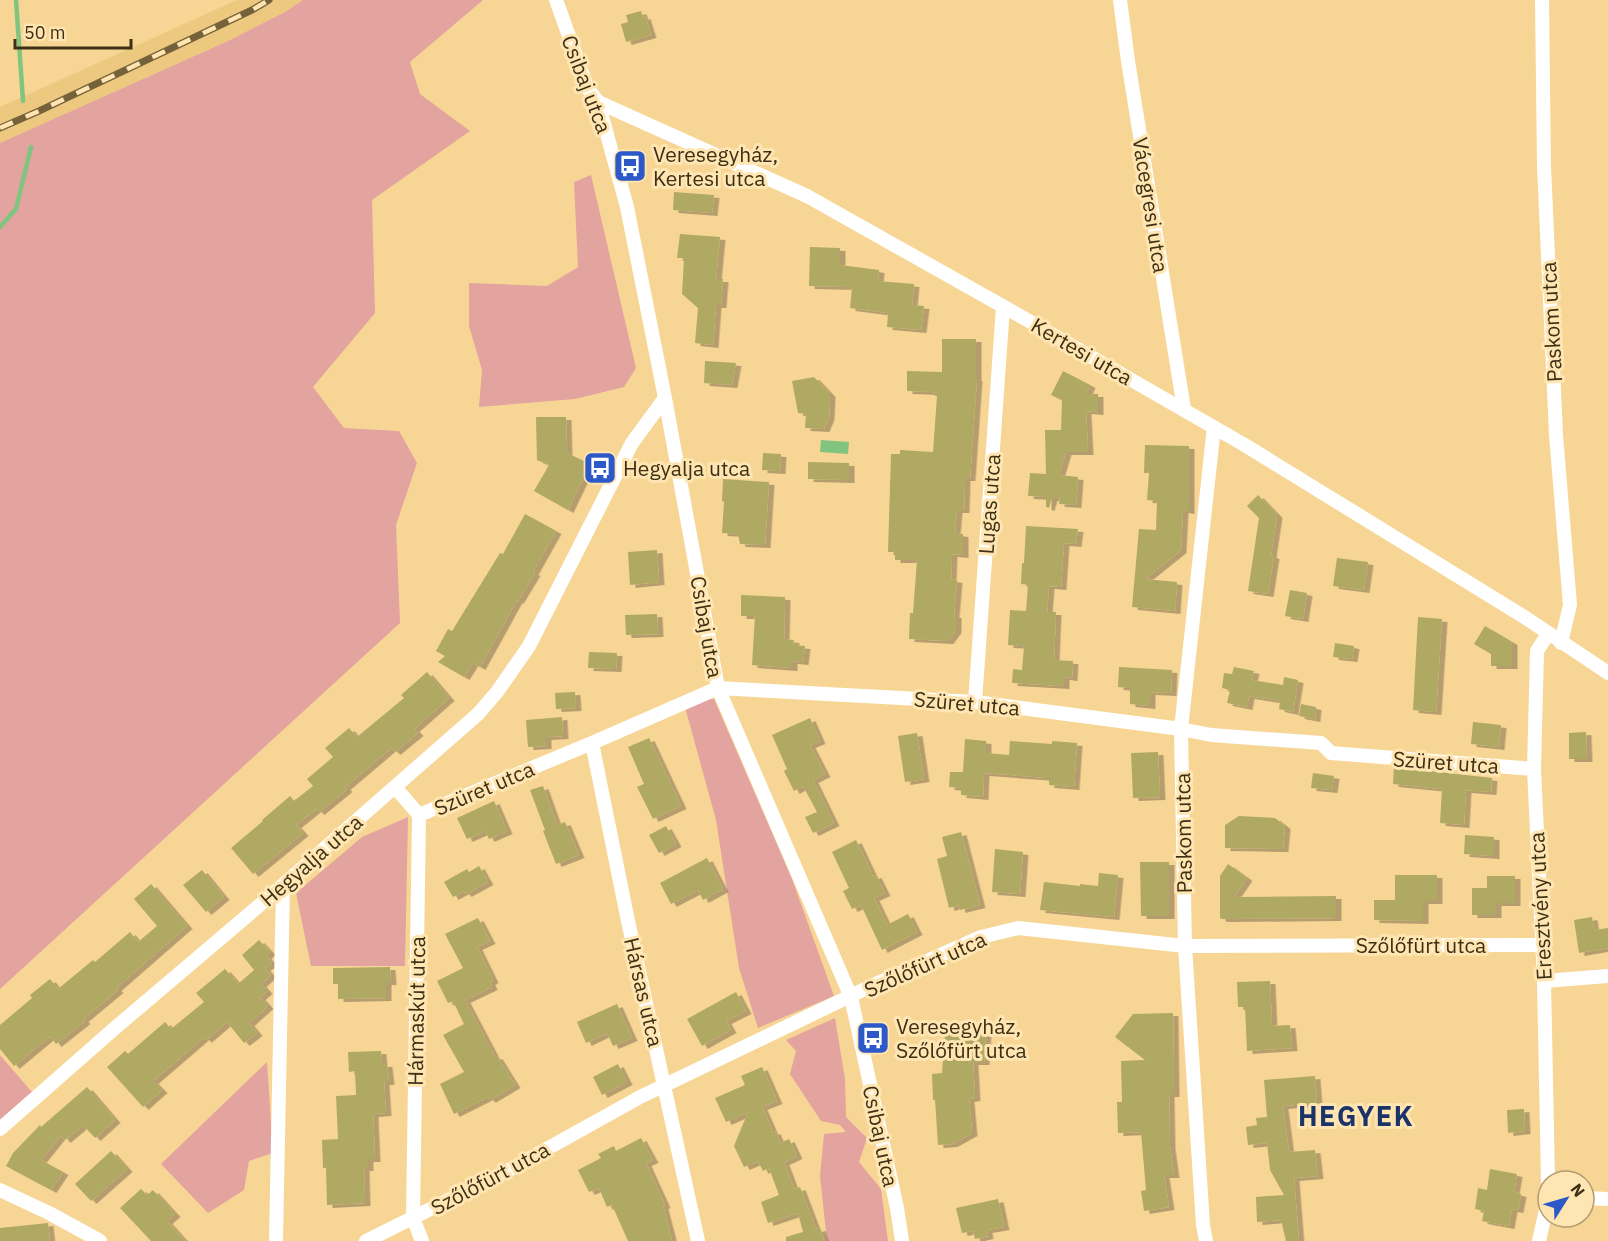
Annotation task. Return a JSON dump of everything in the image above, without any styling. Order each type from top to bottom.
[{"type":"street","name":"Csibaj utca","points":[[556,0],[588,89],[598,102],[627,207],[665,398],[718,688],[851,997],[897,1208],[902,1241]]},
{"type":"street","name":"Vácegresi utca","points":[[1120,0],[1184,409]]},
{"type":"street","name":"Paskom utca","points":[[1542,0],[1544,166],[1556,435],[1570,605],[1561,643]]},
{"type":"street","name":"Kertesi utca","points":[[598,102],[807,196],[1184,409],[1526,618],[1608,673]]},
{"type":"street","name":"Lugas utca","points":[[975,702],[1003,307]]},
{"type":"street","name":"Hegyalja utca","points":[[0,1129],[478,714],[497,692],[529,646],[632,443],[665,398]]},
{"type":"street","name":"Paskom utca","points":[[1206,1241],[1203,1225],[1185,946],[1181,729],[1214,427]]},
{"type":"street","name":"Eresztvény utca","points":[[1548,634],[1538,651],[1534,769],[1544,981],[1548,1169]]},
{"type":"street","name":"Szüret utca","points":[[419,815],[718,688],[975,702],[1211,735],[1321,743],[1331,753],[1534,769]]},
{"type":"street","name":"Hársas utca","points":[[592,742],[628,921],[698,1241]]},
{"type":"street","points":[[395,787],[419,815]]},
{"type":"street","name":"Hármaskút utca","points":[[419,815],[413,1218],[422,1241]]},
{"type":"street","points":[[276,1241],[283,885]]},
{"type":"street","name":"Szőlőfürt utca","points":[[366,1241],[509,1170],[664,1085],[981,937],[1018,928],[1185,946],[1542,945]]},
{"type":"street","points":[[1544,981],[1608,976]]},
{"type":"street","points":[[0,1190],[100,1241]]},
{"type":"shaded area","points":[[237,0],[303,0],[285,12],[228,41],[0,143],[0,107]]},
{"type":"shaded area","points":[[303,0],[483,0],[410,62],[420,94],[470,131],[372,200],[375,313],[313,387],[344,428],[399,431],[417,463],[396,525],[400,623],[0,989],[0,143],[228,41],[285,12]]},
{"type":"shaded area","points":[[591,175],[636,368],[624,387],[575,399],[479,407],[482,370],[469,326],[469,283],[547,286],[578,267],[574,182]]},
{"type":"shaded area","points":[[821,440],[849,442],[848,454],[820,452]]},
{"type":"shaded area","points":[[700,698],[714,699],[792,879],[834,996],[758,1028],[739,968],[716,820],[685,707]]},
{"type":"shaded area","points":[[408,817],[405,966],[311,966],[296,893],[362,837]]},
{"type":"shaded area","points":[[835,1018],[845,1079],[846,1117],[867,1138],[859,1162],[881,1189],[888,1241],[827,1241],[820,1176],[824,1134],[846,1132],[840,1125],[821,1121],[790,1074],[796,1051],[786,1040]]},
{"type":"shaded area","points":[[0,1055],[32,1092],[0,1120]]},
{"type":"shaded area","points":[[267,1062],[273,1153],[249,1161],[244,1190],[208,1213],[161,1164]]},
{"type":"building","points":[[641,11],[651,35],[626,42],[621,24],[628,22],[626,15]]},
{"type":"building","points":[[674,192],[714,195],[712,213],[673,210]]},
{"type":"building","points":[[680,234],[720,237],[716,279],[723,279],[721,305],[716,305],[713,345],[695,343],[698,308],[682,294],[684,258],[677,258]]},
{"type":"building","points":[[810,247],[840,248],[840,265],[879,270],[878,281],[914,284],[912,305],[924,306],[921,330],[887,327],[888,313],[850,308],[852,287],[809,286]]},
{"type":"building","points":[[942,339],[976,339],[977,378],[970,478],[965,478],[964,510],[957,510],[955,533],[963,534],[963,555],[952,554],[951,579],[957,580],[954,615],[956,615],[956,630],[948,641],[909,639],[917,560],[895,560],[895,552],[888,552],[891,454],[900,454],[900,450],[933,452],[937,396],[933,395],[934,392],[907,391],[907,371],[942,372]]},
{"type":"building","points":[[705,361],[736,363],[732,385],[704,383]]},
{"type":"building","points":[[1063,371],[1090,385],[1086,394],[1098,394],[1098,412],[1086,411],[1088,452],[1066,452],[1059,475],[1078,477],[1076,505],[1059,504],[1060,498],[1052,498],[1049,508],[1046,507],[1046,497],[1028,496],[1030,473],[1046,474],[1045,430],[1061,430],[1062,400],[1051,395]]},
{"type":"building","points":[[814,377],[830,394],[829,417],[824,429],[805,428],[806,414],[798,413],[792,381]]},
{"type":"building","points":[[536,417],[566,417],[567,453],[590,464],[568,510],[534,491],[549,465],[537,460]]},
{"type":"building","points":[[1145,445],[1189,446],[1189,511],[1183,510],[1181,550],[1145,579],[1177,582],[1175,611],[1132,607],[1139,529],[1156,530],[1157,501],[1147,500],[1149,473],[1144,473]]},
{"type":"building","points":[[763,453],[781,454],[780,471],[762,470]]},
{"type":"building","points":[[808,462],[849,463],[849,480],[808,479]]},
{"type":"building","points":[[723,479],[769,482],[765,545],[740,544],[738,534],[722,533]]},
{"type":"building","points":[[1258,495],[1277,515],[1268,594],[1248,591],[1259,518],[1247,506]]},
{"type":"building","points":[[525,514],[556,531],[533,572],[535,573],[517,600],[480,667],[473,663],[464,677],[438,662],[445,656],[436,651],[448,629],[452,631],[500,553],[503,554]]},
{"type":"building","points":[[1026,526],[1078,529],[1076,544],[1064,543],[1061,587],[1049,586],[1047,612],[1056,612],[1054,660],[1073,661],[1072,678],[1064,677],[1064,686],[1012,683],[1013,669],[1022,670],[1024,646],[1008,645],[1010,610],[1026,611],[1028,585],[1021,584]]},
{"type":"building","points":[[657,550],[659,582],[630,585],[628,552]]},
{"type":"building","points":[[1337,558],[1368,562],[1364,590],[1333,586]]},
{"type":"building","points":[[1290,590],[1307,593],[1303,619],[1285,616]]},
{"type":"building","points":[[741,595],[785,597],[784,639],[794,640],[793,645],[805,646],[803,662],[792,661],[792,668],[752,665],[755,616],[741,616]]},
{"type":"building","points":[[657,614],[658,634],[626,635],[625,615]]},
{"type":"building","points":[[1418,617],[1442,619],[1436,712],[1413,710]]},
{"type":"building","points":[[1485,626],[1512,642],[1512,666],[1491,666],[1491,654],[1474,644]]},
{"type":"building","points":[[1335,643],[1354,646],[1352,659],[1333,657]]},
{"type":"building","points":[[589,652],[617,653],[616,669],[588,668]]},
{"type":"building","points":[[1119,667],[1172,670],[1171,693],[1150,692],[1150,706],[1130,704],[1130,688],[1118,687]]},
{"type":"building","points":[[1234,667],[1254,671],[1252,680],[1283,685],[1284,677],[1298,680],[1293,712],[1279,709],[1280,701],[1249,696],[1247,707],[1227,703],[1230,690],[1222,688],[1224,673],[1232,674]]},
{"type":"building","points":[[427,672],[449,698],[414,729],[418,733],[395,752],[391,748],[319,812],[316,809],[296,825],[303,833],[253,874],[231,848],[290,796],[294,801],[313,786],[307,779],[333,757],[325,748],[349,728],[357,737],[404,698],[401,695]]},
{"type":"building","points":[[575,692],[576,708],[556,709],[555,693]]},
{"type":"building","points":[[1301,704],[1316,707],[1315,719],[1299,716]]},
{"type":"building","points":[[562,717],[563,736],[546,737],[546,746],[528,747],[526,720]]},
{"type":"building","points":[[810,718],[820,741],[810,745],[825,774],[813,780],[834,823],[813,833],[805,817],[817,812],[803,786],[794,791],[784,771],[787,769],[772,735]]},
{"type":"building","points":[[1473,722],[1501,725],[1499,747],[1471,744]]},
{"type":"building","points":[[1586,732],[1587,759],[1569,759],[1569,733]]},
{"type":"building","points":[[917,733],[924,779],[905,782],[898,736]]},
{"type":"building","points":[[649,738],[681,806],[653,819],[637,787],[644,784],[628,747]]},
{"type":"building","points":[[965,739],[986,741],[986,753],[1009,755],[1010,741],[1077,743],[1074,787],[1049,785],[1049,778],[984,773],[983,797],[961,795],[961,788],[949,787],[950,772],[963,772]]},
{"type":"building","points":[[1158,752],[1160,797],[1133,798],[1131,753]]},
{"type":"building","points":[[1394,767],[1492,778],[1491,792],[1466,790],[1464,825],[1440,823],[1442,789],[1393,784]]},
{"type":"building","points":[[1313,773],[1334,776],[1332,790],[1311,788]]},
{"type":"building","points":[[543,786],[557,825],[565,822],[579,855],[556,864],[530,790]]},
{"type":"building","points":[[494,801],[507,831],[489,839],[485,831],[467,839],[457,818]]},
{"type":"building","points":[[1239,816],[1275,818],[1285,826],[1283,849],[1225,848],[1225,825]]},
{"type":"building","points":[[666,826],[676,844],[659,853],[649,835]]},
{"type":"building","points":[[961,832],[980,905],[960,910],[959,905],[949,908],[937,859],[947,856],[942,837]]},
{"type":"building","points":[[1465,835],[1494,837],[1494,856],[1464,854]]},
{"type":"building","points":[[856,840],[873,876],[876,875],[885,893],[874,898],[887,925],[908,914],[917,932],[882,950],[861,905],[852,909],[843,891],[849,888],[832,852]]},
{"type":"building","points":[[995,849],[1023,852],[1020,894],[992,892]]},
{"type":"building","points":[[707,858],[723,889],[703,900],[698,890],[671,904],[660,883]]},
{"type":"building","points":[[1140,862],[1169,862],[1169,916],[1141,916]]},
{"type":"building","points":[[1228,864],[1247,878],[1234,897],[1336,896],[1336,918],[1220,918],[1220,876]]},
{"type":"building","points":[[479,866],[488,882],[466,894],[464,891],[453,897],[444,882],[467,869],[469,872]]},
{"type":"building","points":[[202,870],[224,897],[206,912],[183,885]]},
{"type":"building","points":[[1099,873],[1118,875],[1114,917],[1040,910],[1044,882],[1098,886]]},
{"type":"building","points":[[1395,875],[1437,875],[1437,901],[1423,901],[1423,921],[1374,920],[1374,900],[1395,900]]},
{"type":"building","points":[[1487,876],[1515,876],[1515,903],[1496,903],[1496,915],[1472,915],[1472,888],[1487,888]]},
{"type":"building","points":[[151,884],[187,926],[116,988],[118,990],[83,1019],[85,1021],[56,1044],[50,1036],[14,1066],[0,1049],[0,1025],[50,979],[58,989],[130,932],[138,942],[157,926],[134,899]]},
{"type":"building","points":[[1592,917],[1594,930],[1608,928],[1608,948],[1579,953],[1574,920]]},
{"type":"building","points":[[478,918],[490,941],[477,947],[493,980],[490,982],[492,987],[465,1000],[495,1057],[497,1056],[515,1085],[490,1100],[488,1097],[454,1114],[440,1084],[464,1072],[443,1035],[464,1024],[453,1001],[448,1003],[437,981],[463,968],[445,934]]},
{"type":"building","points":[[259,940],[270,952],[266,956],[272,963],[265,968],[271,975],[261,984],[267,991],[260,997],[268,1006],[249,1023],[257,1033],[244,1043],[227,1022],[206,1040],[204,1037],[153,1081],[162,1090],[143,1107],[107,1067],[125,1051],[128,1054],[165,1022],[171,1029],[204,1002],[196,993],[225,969],[238,984],[254,970],[242,955]]},
{"type":"building","points":[[390,967],[391,982],[386,982],[386,998],[338,999],[338,984],[333,984],[333,968]]},
{"type":"building","points":[[1270,981],[1272,1026],[1290,1025],[1292,1048],[1247,1051],[1245,1007],[1238,1007],[1237,982]]},
{"type":"building","points":[[736,992],[746,1011],[726,1021],[731,1030],[702,1046],[687,1019]]},
{"type":"building","points":[[617,1004],[632,1038],[613,1046],[607,1033],[586,1043],[577,1022]]},
{"type":"building","points":[[1173,1013],[1174,1094],[1169,1094],[1170,1146],[1174,1175],[1164,1175],[1169,1207],[1144,1211],[1141,1191],[1146,1190],[1141,1132],[1118,1133],[1117,1102],[1122,1102],[1121,1061],[1145,1060],[1115,1037],[1133,1014]]},
{"type":"building","points":[[945,1030],[986,1033],[984,1062],[973,1062],[975,1098],[969,1099],[972,1133],[952,1144],[938,1145],[932,1074],[942,1073]]},
{"type":"building","points":[[381,1051],[382,1064],[387,1064],[389,1082],[384,1082],[386,1113],[373,1114],[375,1159],[368,1159],[368,1168],[364,1168],[365,1203],[327,1205],[326,1168],[323,1168],[322,1140],[338,1139],[336,1096],[356,1095],[355,1071],[349,1072],[348,1052]]},
{"type":"building","points":[[618,1064],[627,1082],[602,1095],[593,1077]]},
{"type":"building","points":[[762,1067],[777,1101],[762,1107],[780,1143],[789,1139],[797,1156],[784,1162],[794,1189],[800,1187],[816,1229],[820,1228],[824,1241],[786,1241],[786,1237],[803,1232],[798,1213],[768,1223],[761,1202],[779,1195],[769,1168],[763,1171],[758,1161],[744,1167],[734,1146],[748,1112],[726,1122],[715,1098],[745,1085],[741,1076]]},
{"type":"building","points":[[1315,1076],[1317,1103],[1283,1106],[1289,1152],[1315,1150],[1318,1176],[1294,1178],[1299,1241],[1286,1241],[1281,1220],[1257,1222],[1256,1197],[1284,1195],[1270,1170],[1267,1143],[1248,1145],[1246,1127],[1257,1125],[1256,1118],[1267,1117],[1264,1080]]},
{"type":"building","points":[[87,1087],[115,1120],[95,1138],[83,1125],[65,1140],[61,1135],[41,1160],[63,1172],[51,1190],[6,1166],[13,1153],[40,1125],[41,1127]]},
{"type":"building","points":[[1524,1109],[1525,1131],[1508,1133],[1507,1110]]},
{"type":"building","points":[[641,1138],[653,1160],[646,1163],[665,1205],[663,1206],[672,1241],[628,1241],[612,1205],[607,1207],[599,1188],[589,1192],[578,1170],[601,1158],[598,1154],[614,1146],[616,1151]]},
{"type":"building","points":[[111,1151],[127,1169],[91,1201],[75,1184]]},
{"type":"building","points":[[1490,1169],[1517,1174],[1514,1192],[1521,1194],[1518,1210],[1512,1209],[1509,1226],[1482,1221],[1484,1211],[1475,1209],[1478,1188],[1487,1190]]},
{"type":"building","points":[[141,1189],[147,1195],[153,1190],[175,1214],[167,1221],[185,1241],[151,1241],[120,1208]]},
{"type":"building","points":[[998,1199],[1004,1227],[987,1230],[988,1236],[975,1239],[973,1231],[962,1233],[956,1208]]},
{"type":"building","points":[[48,1223],[50,1241],[0,1241],[0,1228]]},
{"type":"waterway","points":[[16,0],[23,101]]},
{"type":"waterway","points":[[0,227],[16,209],[31,147]]},
{"type":"railway","points":[[0,128],[269,0]]},
{"type":"place","name":"Veresegyház, Kertesi utca","points":[[630,166]]},
{"type":"place","name":"Hegyalja utca","points":[[600,468]]},
{"type":"place","name":"Veresegyház, Szőlőfürt utca","points":[[873,1038]]},
{"type":"district","name":"HEGYEK","points":[[1356,1115]]}]
